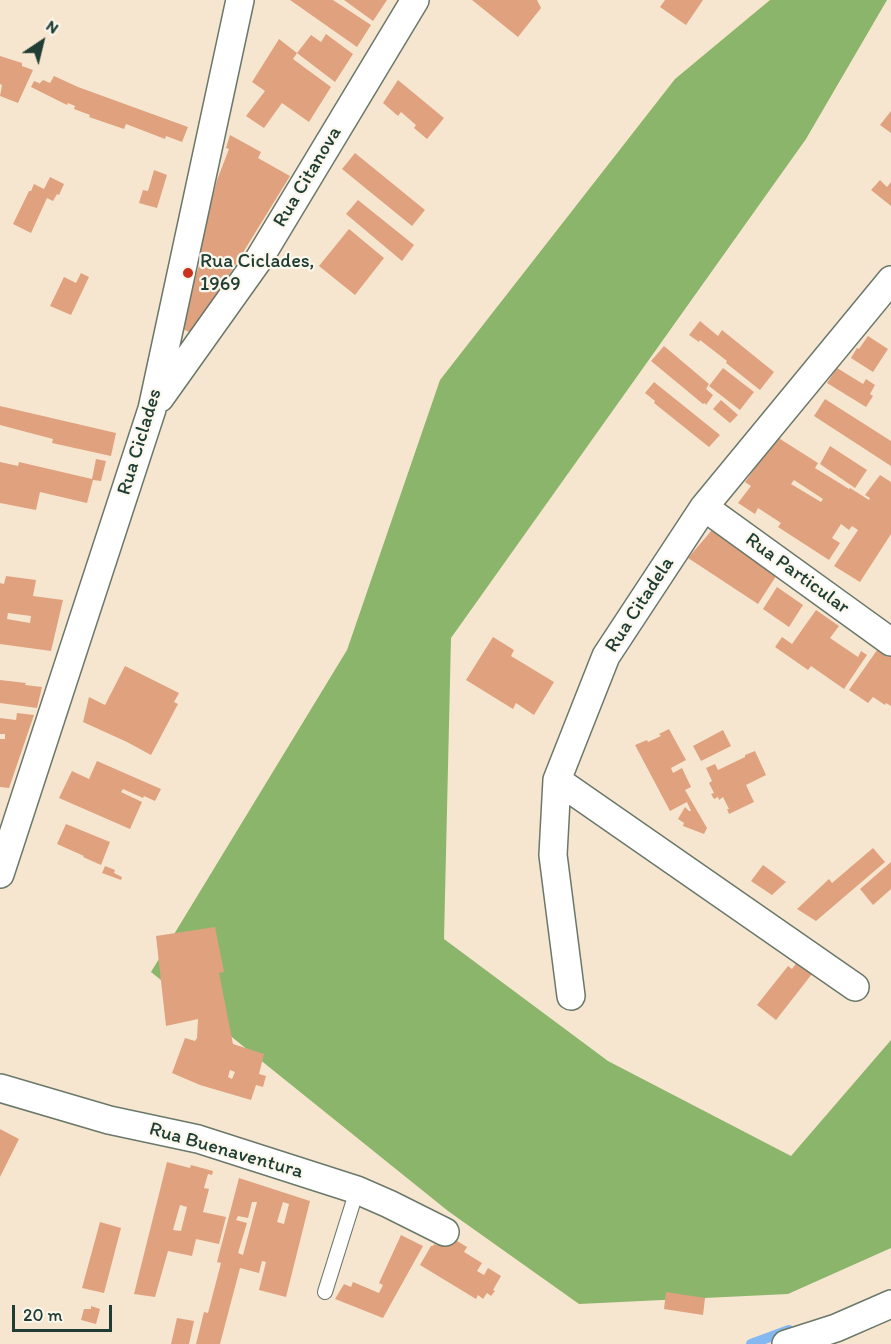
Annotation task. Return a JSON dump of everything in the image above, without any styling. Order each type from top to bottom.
[{"type":"street","name":"Rua Ciclades","points":[[0,874],[152,409],[240,0]]},
{"type":"street","name":"Rua Citanova","points":[[152,409],[259,259],[415,0]]},
{"type":"street","name":"Rua Citadela","points":[[571,996],[553,855],[557,780],[606,656],[704,507],[891,280]]},
{"type":"street","name":"Rua Particular","points":[[704,507],[891,642]]},
{"type":"street","points":[[557,780],[855,987]]},
{"type":"street","name":"Rua Buenaventura","points":[[0,1088],[109,1120],[198,1139],[357,1190],[445,1232]]},
{"type":"street","points":[[786,1344],[836,1328],[891,1304]]},
{"type":"lane","points":[[325,1292],[357,1190]]},
{"type":"green space","points":[[770,0],[887,0],[806,139],[451,638],[444,939],[608,1061],[791,1156],[891,1040],[891,1248],[788,1294],[579,1304],[448,1211],[151,972],[347,650],[440,380],[675,79]]},
{"type":"building","points":[[290,0],[333,0],[371,25],[357,47]]},
{"type":"building","points":[[344,0],[387,0],[373,21]]},
{"type":"building","points":[[472,0],[537,0],[541,8],[518,37]]},
{"type":"building","points":[[665,0],[703,0],[686,25],[660,7]]},
{"type":"building","points":[[326,34],[353,54],[335,82],[297,53],[311,35],[321,42]]},
{"type":"building","points":[[279,39],[297,53],[293,59],[331,87],[309,122],[282,103],[264,128],[246,116],[265,91],[252,82]]},
{"type":"building","points":[[0,56],[22,63],[22,66],[33,70],[18,103],[0,96],[2,85],[0,84]]},
{"type":"building","points":[[54,76],[188,127],[182,142],[166,136],[165,139],[126,124],[124,129],[89,117],[90,115],[74,109],[75,106],[68,103],[67,105],[31,87],[34,81],[39,84],[43,80],[50,83]]},
{"type":"building","points":[[398,80],[444,118],[427,139],[401,112],[398,116],[383,103]]},
{"type":"building","points":[[891,111],[891,133],[880,125]]},
{"type":"building","points":[[230,135],[261,152],[258,158],[290,176],[193,334],[179,327],[203,254],[198,252],[217,180],[229,149],[226,148]]},
{"type":"building","points":[[355,153],[425,210],[412,226],[342,169]]},
{"type":"building","points":[[154,170],[167,175],[157,208],[139,203],[143,190],[148,191]]},
{"type":"building","points":[[50,177],[64,184],[53,201],[47,198],[31,233],[13,224],[34,184],[44,189]]},
{"type":"building","points":[[880,180],[887,187],[891,182],[891,206],[871,190]]},
{"type":"building","points":[[358,200],[414,245],[402,261],[346,214]]},
{"type":"building","points":[[349,229],[384,258],[355,295],[319,266]]},
{"type":"building","points":[[81,273],[89,277],[71,315],[50,306],[64,277],[76,283]]},
{"type":"building","points":[[700,321],[718,336],[722,330],[774,372],[760,390],[700,340],[699,342],[689,335]]},
{"type":"building","points":[[868,336],[888,349],[873,372],[851,358]]},
{"type":"building","points":[[664,346],[709,384],[706,389],[713,395],[706,405],[651,361]]},
{"type":"building","points":[[723,368],[754,392],[740,410],[709,386]]},
{"type":"building","points":[[837,368],[863,384],[866,379],[875,385],[870,394],[873,396],[866,407],[827,383]]},
{"type":"building","points":[[654,382],[720,435],[709,447],[654,403],[655,401],[645,393]]},
{"type":"building","points":[[825,399],[891,441],[891,466],[814,416]]},
{"type":"building","points":[[721,400],[738,415],[730,423],[713,409]]},
{"type":"building","points":[[0,406],[116,433],[111,456],[52,443],[53,439],[0,425]]},
{"type":"building","points":[[777,437],[818,463],[815,468],[869,500],[870,498],[865,495],[880,475],[891,482],[891,534],[860,582],[834,566],[858,530],[852,526],[849,530],[841,524],[832,538],[840,543],[829,560],[778,527],[781,523],[758,508],[755,514],[738,503],[751,486],[745,482]],"holes":[[[794,480],[823,499],[821,502],[791,484]]]},
{"type":"building","points":[[830,446],[867,470],[855,488],[820,464]]},
{"type":"building","points":[[96,459],[106,461],[101,481],[93,480],[87,503],[40,492],[36,510],[0,503],[0,462],[18,466],[19,462],[92,479]]},
{"type":"building","points":[[718,523],[782,567],[758,604],[688,558]]},
{"type":"building","points":[[6,576],[36,580],[33,596],[63,600],[51,651],[0,644],[0,583],[4,584]],"holes":[[[8,613],[31,616],[30,623],[7,619]]]},
{"type":"building","points":[[777,587],[803,605],[789,627],[763,609]]},
{"type":"building","points":[[816,610],[839,626],[830,638],[858,657],[861,651],[867,655],[844,689],[811,666],[808,670],[775,647],[782,637],[792,644]]},
{"type":"building","points":[[493,637],[514,650],[511,656],[554,682],[534,715],[516,703],[513,709],[466,680]]},
{"type":"building","points":[[880,646],[891,654],[891,706],[873,697],[868,703],[849,690]]},
{"type":"building","points":[[125,666],[179,693],[174,702],[178,704],[151,755],[83,722],[89,697],[105,705]]},
{"type":"building","points":[[0,680],[42,687],[37,708],[0,703]]},
{"type":"building","points":[[17,713],[34,715],[9,788],[0,787],[0,739],[5,739],[5,734],[0,734],[0,718],[16,720]]},
{"type":"building","points":[[669,729],[686,760],[671,768],[673,773],[682,768],[691,787],[685,790],[707,828],[704,834],[683,826],[684,823],[678,819],[685,807],[691,811],[687,802],[670,811],[635,745],[661,736],[659,734]]},
{"type":"building","points":[[723,730],[731,746],[701,761],[693,746]]},
{"type":"building","points":[[755,751],[766,775],[746,785],[754,802],[729,814],[723,797],[719,800],[718,797],[714,799],[711,794],[714,793],[709,783],[712,781],[706,768],[715,764],[718,770]]},
{"type":"building","points":[[97,761],[161,789],[155,801],[123,789],[121,792],[142,802],[130,829],[59,798],[72,771],[89,779]]},
{"type":"building","points":[[66,824],[110,842],[101,865],[57,844]]},
{"type":"building","points":[[873,848],[885,862],[816,921],[797,909],[829,879],[832,883]]},
{"type":"building","points":[[891,862],[891,889],[873,905],[860,889]]},
{"type":"building","points":[[763,865],[786,882],[772,895],[751,881]]},
{"type":"building","points":[[105,866],[115,870],[114,873],[122,877],[121,880],[102,873]]},
{"type":"building","points":[[215,927],[224,972],[219,973],[233,1044],[264,1054],[259,1074],[266,1076],[263,1087],[256,1085],[251,1100],[200,1085],[172,1073],[185,1038],[195,1041],[197,1038],[198,1019],[166,1026],[156,936]],"holes":[[[230,1070],[235,1072],[232,1079],[228,1077]]]},
{"type":"building","points":[[804,953],[819,965],[776,1020],[757,1005],[788,966],[792,969]]},
{"type":"building","points":[[0,1129],[19,1139],[0,1177]]},
{"type":"building","points":[[167,1162],[213,1171],[212,1175],[208,1174],[204,1188],[209,1189],[203,1212],[226,1217],[219,1244],[196,1239],[192,1256],[168,1251],[155,1297],[134,1294]],"holes":[[[180,1205],[187,1207],[181,1231],[173,1230]]]},
{"type":"building","points":[[239,1178],[310,1201],[286,1297],[259,1290],[266,1262],[262,1261],[259,1273],[240,1268],[220,1344],[196,1344],[204,1312],[208,1313],[221,1263],[217,1262]],"holes":[[[252,1202],[257,1202],[243,1255],[238,1253],[247,1223],[236,1220],[238,1216],[248,1218]],[[283,1202],[289,1204],[284,1224],[277,1222]]]},
{"type":"building","points":[[100,1222],[121,1228],[104,1293],[82,1288]]},
{"type":"building","points":[[444,1233],[467,1247],[464,1252],[482,1263],[477,1271],[484,1275],[488,1268],[501,1276],[491,1296],[487,1293],[483,1299],[478,1295],[476,1299],[420,1265],[431,1246],[436,1245]]},
{"type":"building","points":[[401,1235],[423,1246],[383,1318],[335,1299],[344,1284],[351,1287],[353,1282],[379,1293],[383,1285],[379,1283]]},
{"type":"building","points":[[666,1292],[705,1298],[703,1315],[664,1309]]},
{"type":"building","points":[[91,1306],[100,1309],[96,1324],[81,1320],[84,1309],[91,1309]]},
{"type":"building","points":[[177,1318],[194,1321],[189,1344],[171,1344]]},
{"type":"waterway","points":[[751,1344],[789,1330]]},
{"type":"place","name":"Rua Ciclades, 1969","points":[[188,273]]}]
